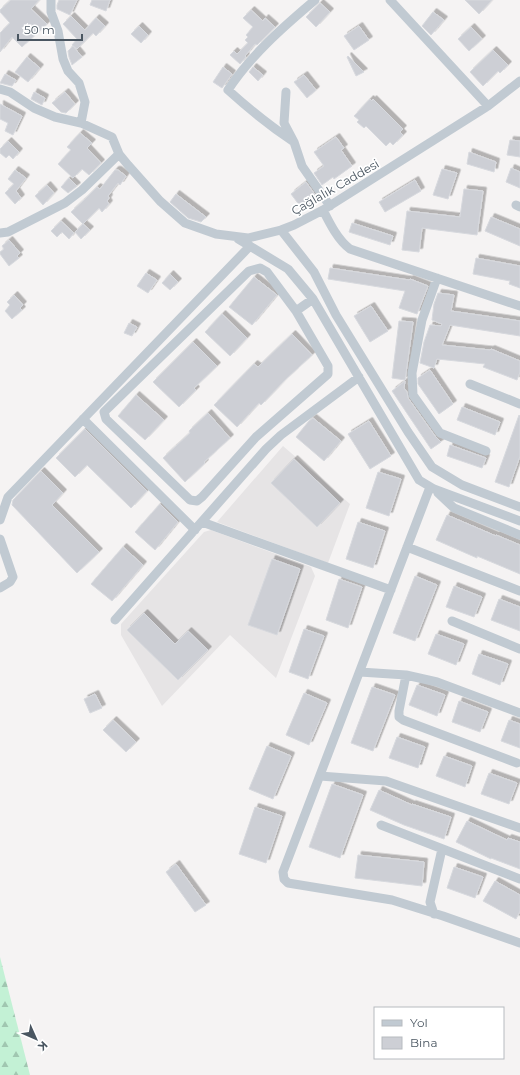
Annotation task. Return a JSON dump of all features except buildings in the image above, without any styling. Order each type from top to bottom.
[{"type":"street","points":[[51,0],[51,12],[58,31],[63,59],[68,71],[79,83],[85,102],[81,123]]},
{"type":"street","points":[[294,142],[272,127],[228,90],[238,74],[250,60],[281,29],[315,0]]},
{"type":"street","points":[[390,0],[488,106]]},
{"type":"street","name":"Çağlalık Caddesi","points":[[0,89],[10,92],[34,108],[55,117],[81,123],[112,137],[119,154],[160,201],[185,223],[216,234],[248,238],[281,230],[294,225],[326,208],[488,106],[520,81]]},
{"type":"street","points":[[286,92],[284,123],[294,142],[302,166],[326,208],[329,223],[343,244],[350,249],[520,306]]},
{"type":"street","points":[[0,233],[8,232],[66,203],[82,190],[119,154]]},
{"type":"street","points":[[281,230],[314,272],[336,315],[432,468],[462,485],[520,507]]},
{"type":"street","points":[[233,236],[288,269],[313,299],[419,480],[432,488],[454,508],[520,535]]},
{"type":"street","points":[[0,520],[8,497],[250,246]]},
{"type":"street","points":[[260,268],[267,272],[296,311],[328,366],[328,374],[256,437],[197,501],[190,500],[106,419],[104,412],[249,270],[260,268]]},
{"type":"street","points":[[436,278],[422,320],[412,373],[413,395],[440,433],[486,451]]},
{"type":"street","points":[[296,311],[313,299]]},
{"type":"street","points":[[116,620],[266,449],[281,435],[359,378]]},
{"type":"street","points":[[470,384],[520,404]]},
{"type":"street","points":[[83,420],[195,530]]},
{"type":"street","points":[[256,437],[266,449]]},
{"type":"street","points":[[432,488],[520,521]]},
{"type":"street","points":[[432,488],[407,547],[283,872],[284,879],[288,883],[392,900],[520,943]]},
{"type":"street","points":[[202,522],[391,590]]},
{"type":"street","points":[[0,539],[13,577],[10,582],[0,588]]},
{"type":"street","points":[[407,547],[520,591]]},
{"type":"street","points":[[452,621],[520,649]]},
{"type":"street","points":[[360,672],[406,675],[436,682],[520,713]]},
{"type":"street","points":[[406,675],[399,717],[403,720],[517,763]]},
{"type":"street","points":[[320,776],[386,782],[520,828]]},
{"type":"street","points":[[381,825],[520,879]]},
{"type":"street","points":[[434,914],[430,902],[442,849]]},
{"type":"shaded area","points":[[283,446],[350,504],[328,563],[217,522]]},
{"type":"shaded area","points":[[211,530],[311,567],[315,576],[276,678],[230,635],[162,706],[121,635],[121,624],[204,532]]},
{"type":"green space","points":[[0,957],[30,1075],[0,1075]]}]
